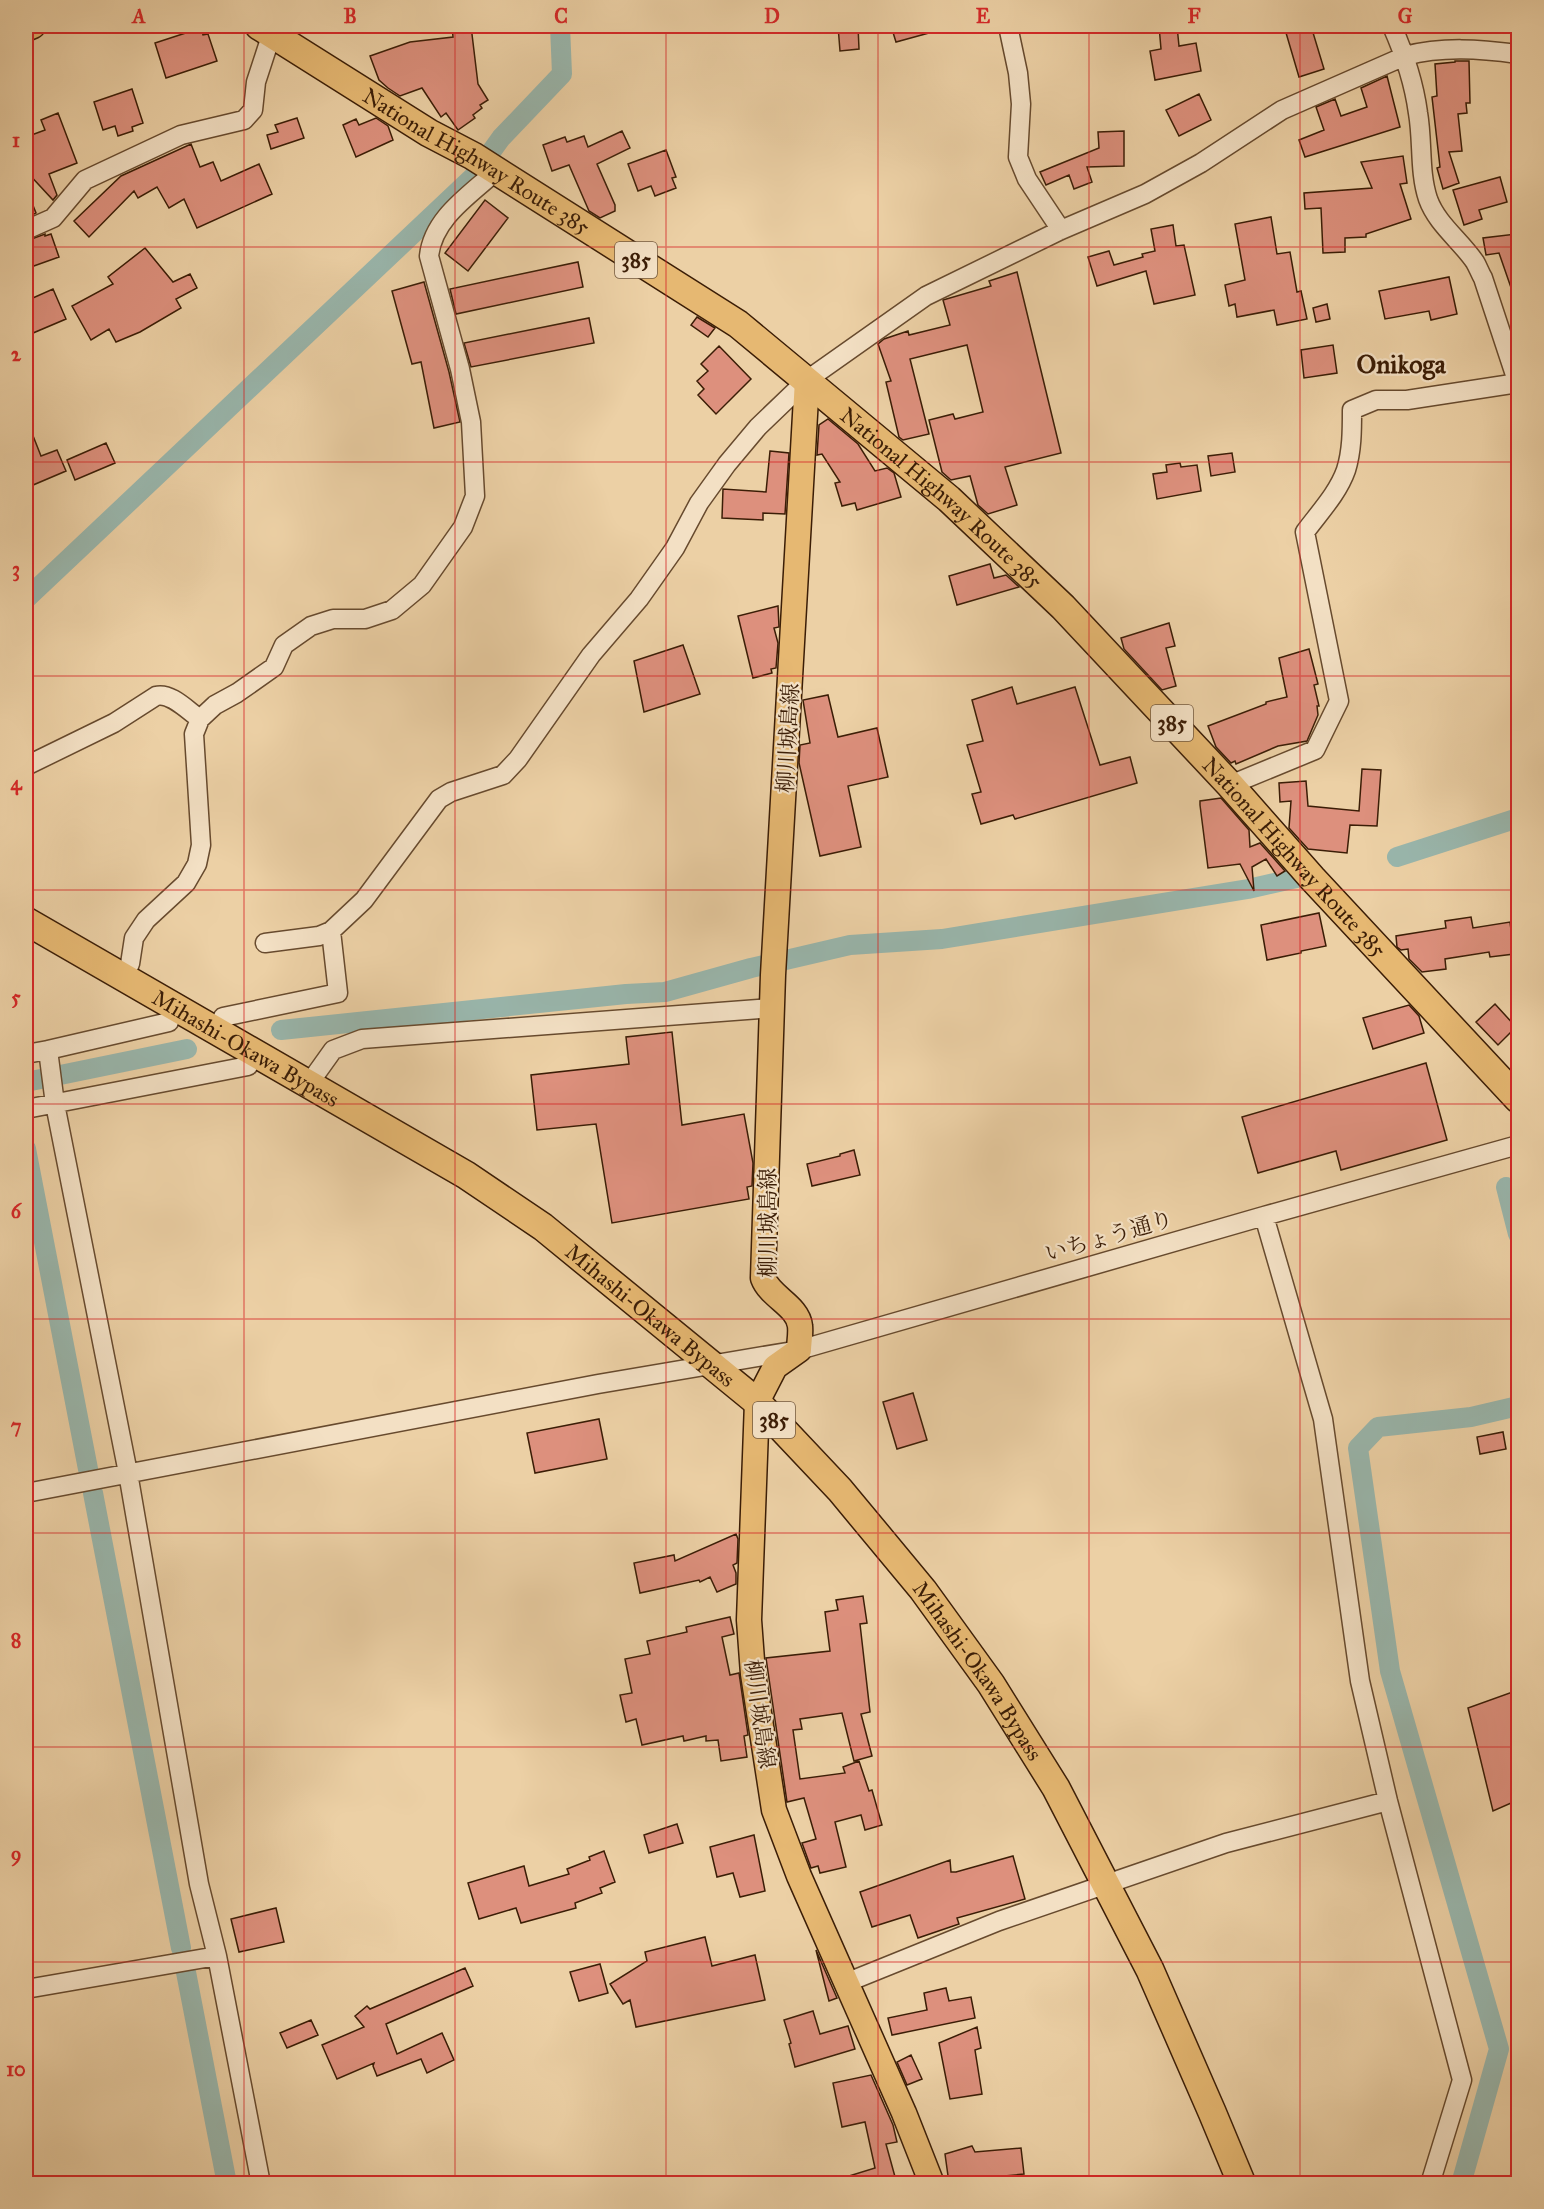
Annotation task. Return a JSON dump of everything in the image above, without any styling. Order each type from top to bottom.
[{"type":"highway","name":"National Highway Route 385","points":[[265,29],[429,133],[473,156],[738,324],[950,498],[1047,591],[1230,785],[1312,878],[1518,1099]]},
{"type":"highway","name":"Mihashi-Okawa Bypass","points":[[26,921],[466,1174],[533,1220],[758,1402],[848,1499],[923,1590],[991,1684],[1056,1788],[1150,1970],[1242,2184]]},
{"type":"main road","points":[[26,29],[33,26]]},
{"type":"main road","name":"柳川城島線","points":[[803,376],[786,777],[772,1008],[763,1278],[767,1288],[796,1315],[800,1325],[799,1350],[775,1367],[758,1402],[749,1620],[753,1674],[774,1810],[799,1876],[848,1982],[932,2184]]},
{"type":"street","points":[[1008,26],[1018,74],[1021,104],[1018,158],[1027,179],[1061,230]]},
{"type":"street","points":[[1230,785],[1315,750],[1339,701],[1305,532],[1331,498],[1346,471],[1352,435],[1352,410],[1376,400],[1407,400],[1518,383],[1483,278],[1475,262],[1445,227],[1429,202],[1422,178],[1418,111],[1405,56],[1392,26]]},
{"type":"street","points":[[26,230],[53,218],[85,180],[181,135],[244,120],[253,110],[265,29]]},
{"type":"street","points":[[265,943],[319,936],[331,931],[364,900],[439,799],[451,792],[502,775],[518,759],[591,655],[639,599],[675,548],[699,503],[727,464],[803,376],[926,296],[1061,230],[1145,194],[1201,163],[1282,110],[1405,56],[1422,51],[1448,49],[1518,54]]},
{"type":"street","points":[[130,964],[134,938],[146,920],[186,883],[197,864],[201,845],[194,734],[200,719],[215,705],[237,693],[274,667],[284,645],[311,626],[333,618],[365,619],[392,610],[422,585],[463,527],[475,496],[471,422],[460,369],[429,256],[437,229],[496,171]]},
{"type":"street","points":[[26,766],[114,723],[156,696],[163,694],[200,719]]},
{"type":"street","points":[[223,1017],[338,993],[331,931]]},
{"type":"street","points":[[308,1084],[333,1050],[362,1039],[772,1008]]},
{"type":"street","points":[[26,1054],[169,1022]]},
{"type":"street","points":[[48,1050],[55,1104],[128,1473],[197,1873],[216,1956],[261,2184]]},
{"type":"street","points":[[26,1109],[248,1066]]},
{"type":"street","name":"いちょう通り","points":[[26,1493],[598,1384],[799,1350],[1518,1145]]},
{"type":"street","points":[[1264,1216],[1323,1419],[1360,1681],[1388,1801],[1462,2080],[1430,2184]]},
{"type":"street","points":[[848,1982],[999,1921],[1226,1843],[1388,1801]]},
{"type":"street","points":[[26,1989],[216,1956]]},
{"type":"building","points":[[452,26],[471,26],[478,84],[488,100],[480,105],[482,108],[473,115],[475,118],[458,130],[446,113],[441,117],[422,88],[400,96],[388,88],[379,80],[370,56],[410,42],[453,37]]},
{"type":"building","points":[[838,26],[858,26],[859,49],[840,51]]},
{"type":"building","points":[[891,26],[939,26],[940,30],[896,42]]},
{"type":"building","points":[[1159,26],[1177,26],[1179,46],[1196,43],[1201,71],[1155,80],[1150,51],[1161,49]]},
{"type":"building","points":[[1284,26],[1311,26],[1324,69],[1299,77]]},
{"type":"building","points":[[201,28],[203,35],[208,34],[217,61],[166,78],[155,43]]},
{"type":"building","points":[[1469,61],[1470,103],[1466,103],[1467,113],[1458,114],[1462,151],[1449,152],[1459,183],[1443,189],[1437,168],[1440,167],[1432,97],[1437,96],[1435,64]]},
{"type":"building","points":[[1387,76],[1400,127],[1305,157],[1299,140],[1324,130],[1316,107],[1335,99],[1341,116],[1367,107],[1361,88]]},
{"type":"building","points":[[132,89],[143,123],[132,127],[133,131],[118,136],[115,126],[103,130],[94,102]]},
{"type":"building","points":[[1199,94],[1211,120],[1179,136],[1166,110]]},
{"type":"building","points":[[58,113],[77,163],[49,174],[57,195],[53,200],[26,171],[26,137],[45,130],[41,120]]},
{"type":"building","points":[[297,118],[304,138],[271,149],[267,135],[278,132],[275,125]]},
{"type":"building","points":[[376,118],[388,126],[393,140],[356,157],[343,125],[356,119],[359,125]]},
{"type":"building","points":[[622,131],[630,148],[597,164],[615,205],[615,211],[600,218],[589,211],[569,165],[552,171],[543,145],[565,137],[567,142],[584,136],[588,147]]},
{"type":"building","points":[[1124,131],[1124,166],[1087,167],[1092,182],[1074,189],[1069,175],[1046,185],[1040,172],[1099,148],[1098,132]]},
{"type":"building","points":[[191,144],[200,167],[213,162],[221,181],[259,164],[272,194],[197,228],[184,199],[169,208],[157,187],[138,198],[134,191],[89,237],[74,221],[121,176]]},
{"type":"building","points":[[666,150],[676,177],[672,178],[676,188],[655,196],[651,186],[638,191],[628,164]]},
{"type":"building","points":[[1403,156],[1407,183],[1400,184],[1411,219],[1366,234],[1366,237],[1345,238],[1345,252],[1323,253],[1321,208],[1305,209],[1304,193],[1372,188],[1361,162]]},
{"type":"building","points":[[1500,177],[1507,202],[1479,210],[1482,219],[1464,225],[1453,190]]},
{"type":"building","points":[[26,188],[36,213],[26,218]]},
{"type":"building","points":[[485,200],[508,218],[468,271],[445,253]]},
{"type":"building","points":[[1271,217],[1277,254],[1290,252],[1297,292],[1301,291],[1307,319],[1277,325],[1274,310],[1237,317],[1235,304],[1229,306],[1225,285],[1245,280],[1235,224]]},
{"type":"building","points":[[1173,225],[1176,246],[1184,245],[1195,295],[1154,304],[1146,271],[1097,286],[1088,257],[1109,251],[1114,265],[1143,257],[1142,254],[1155,251],[1151,229]]},
{"type":"building","points":[[45,234],[45,236],[51,234],[59,257],[31,267],[26,241]]},
{"type":"building","points":[[1516,234],[1518,302],[1516,302],[1499,253],[1486,255],[1483,238]]},
{"type":"building","points":[[145,248],[173,282],[190,274],[197,288],[176,299],[181,308],[140,332],[116,342],[109,329],[91,340],[72,306],[113,284],[108,277]]},
{"type":"building","points":[[578,262],[583,287],[456,314],[450,289]]},
{"type":"building","points":[[1017,272],[1061,453],[1005,467],[1017,505],[988,514],[978,505],[970,476],[951,480],[942,472],[929,420],[953,414],[955,419],[983,412],[967,345],[910,359],[929,434],[903,440],[899,437],[886,382],[891,381],[878,344],[884,339],[908,331],[909,335],[950,325],[943,300],[991,286],[989,281]]},
{"type":"building","points":[[1449,277],[1457,314],[1431,320],[1429,311],[1385,319],[1379,291]]},
{"type":"building","points":[[424,282],[460,422],[434,428],[421,362],[412,364],[392,291]]},
{"type":"building","points":[[53,289],[66,319],[26,336],[26,301]]},
{"type":"building","points":[[1327,304],[1330,319],[1316,322],[1313,308]]},
{"type":"building","points":[[697,317],[715,328],[708,337],[691,325]]},
{"type":"building","points":[[589,318],[594,343],[471,367],[464,343]]},
{"type":"building","points":[[1333,345],[1337,373],[1304,378],[1301,350]]},
{"type":"building","points":[[719,346],[751,379],[716,414],[698,395],[704,389],[697,381],[708,371],[701,364]]},
{"type":"building","points":[[26,418],[41,456],[57,450],[66,471],[26,488]]},
{"type":"building","points":[[828,419],[858,444],[875,471],[887,468],[894,473],[901,497],[857,510],[855,503],[842,506],[835,483],[840,482],[822,454],[817,455],[819,425]]},
{"type":"building","points":[[106,443],[115,463],[75,480],[67,460]]},
{"type":"building","points":[[770,451],[789,453],[785,514],[763,513],[763,520],[722,518],[723,489],[766,492]]},
{"type":"building","points":[[1232,453],[1235,472],[1211,476],[1208,456]]},
{"type":"building","points":[[1180,463],[1181,467],[1197,465],[1201,491],[1157,499],[1153,474],[1167,472],[1166,465]]},
{"type":"building","points":[[990,564],[994,578],[1006,575],[1019,587],[957,605],[949,576]]},
{"type":"building","points":[[778,606],[779,627],[774,628],[778,643],[776,668],[771,669],[772,673],[753,678],[738,616]]},
{"type":"building","points":[[1169,623],[1175,646],[1166,648],[1176,686],[1162,690],[1124,649],[1121,638]]},
{"type":"building","points":[[683,645],[700,694],[644,712],[634,661]]},
{"type":"building","points":[[1309,649],[1318,684],[1314,685],[1319,706],[1317,706],[1318,715],[1307,741],[1278,746],[1236,764],[1235,761],[1231,763],[1216,747],[1208,726],[1266,704],[1266,702],[1287,697],[1279,658]]},
{"type":"building","points":[[1012,687],[1017,704],[1075,687],[1100,765],[1130,757],[1137,783],[1015,819],[1013,815],[981,824],[972,794],[981,792],[967,745],[983,741],[972,700]]},
{"type":"building","points":[[828,695],[838,737],[877,728],[888,777],[848,786],[861,847],[820,856],[799,763],[800,745],[810,743],[803,700]]},
{"type":"building","points":[[1362,769],[1381,770],[1377,826],[1350,825],[1347,853],[1308,849],[1289,828],[1291,801],[1280,802],[1279,783],[1306,781],[1308,806],[1359,811]]},
{"type":"building","points":[[1221,798],[1249,830],[1250,847],[1260,843],[1285,871],[1277,876],[1266,859],[1252,867],[1254,891],[1240,864],[1208,868],[1200,801]]},
{"type":"building","points":[[1319,913],[1326,946],[1267,960],[1261,925]]},
{"type":"building","points":[[1471,917],[1473,928],[1510,922],[1514,954],[1490,957],[1489,952],[1445,959],[1446,969],[1422,972],[1409,959],[1408,949],[1401,950],[1397,947],[1396,936],[1446,928],[1445,921]]},
{"type":"building","points":[[1495,1004],[1516,1027],[1498,1045],[1476,1022]]},
{"type":"building","points":[[1409,1005],[1419,1016],[1424,1033],[1373,1049],[1363,1018]]},
{"type":"building","points":[[672,1032],[682,1125],[744,1114],[753,1163],[752,1186],[747,1187],[749,1199],[612,1223],[596,1124],[537,1130],[531,1075],[629,1064],[626,1037]]},
{"type":"building","points":[[1426,1063],[1447,1140],[1341,1170],[1336,1151],[1258,1173],[1242,1117]]},
{"type":"building","points":[[854,1150],[860,1175],[812,1186],[807,1164]]},
{"type":"building","points":[[913,1393],[927,1440],[897,1449],[883,1402]]},
{"type":"building","points":[[599,1419],[607,1459],[535,1473],[527,1433]]},
{"type":"building","points":[[1503,1432],[1506,1449],[1480,1454],[1477,1437]]},
{"type":"building","points":[[736,1534],[738,1539],[737,1563],[733,1565],[736,1584],[717,1592],[710,1577],[700,1582],[699,1580],[640,1593],[634,1563],[674,1555],[675,1561]]},
{"type":"building","points":[[863,1596],[867,1623],[860,1624],[870,1712],[861,1714],[872,1756],[854,1761],[842,1713],[800,1719],[802,1729],[793,1730],[800,1779],[845,1773],[843,1767],[859,1761],[869,1791],[872,1790],[882,1825],[865,1830],[861,1815],[835,1822],[846,1867],[820,1873],[818,1866],[811,1868],[802,1843],[816,1839],[804,1798],[787,1802],[766,1658],[830,1651],[825,1612],[838,1610],[836,1600]]},
{"type":"building","points":[[730,1617],[734,1634],[722,1637],[730,1675],[739,1673],[748,1735],[744,1736],[747,1757],[721,1761],[718,1740],[706,1741],[706,1736],[684,1741],[683,1736],[642,1745],[636,1719],[626,1722],[620,1695],[632,1693],[625,1659],[650,1654],[647,1641],[687,1632],[686,1627]]},
{"type":"building","points":[[1518,1690],[1518,1800],[1493,1811],[1468,1708]]},
{"type":"building","points":[[677,1824],[683,1843],[649,1853],[644,1835]]},
{"type":"building","points":[[754,1835],[765,1891],[740,1897],[733,1873],[717,1877],[710,1847]]},
{"type":"building","points":[[604,1851],[615,1882],[600,1888],[602,1893],[575,1903],[576,1908],[521,1923],[516,1908],[479,1919],[468,1883],[524,1866],[529,1886],[569,1874],[567,1869],[590,1860],[589,1857]]},
{"type":"building","points":[[1013,1856],[1025,1899],[957,1918],[959,1924],[918,1938],[910,1915],[872,1927],[860,1892],[950,1860],[951,1872],[956,1872]]},
{"type":"building","points":[[276,1908],[284,1942],[239,1952],[231,1919]]},
{"type":"building","points":[[705,1937],[712,1966],[755,1955],[765,2000],[636,2027],[630,2000],[623,2004],[610,1984],[647,1961],[645,1952]]},
{"type":"building","points":[[816,1950],[837,1998],[829,2001]]},
{"type":"building","points":[[600,1964],[608,1993],[579,2001],[570,1972]]},
{"type":"building","points":[[465,1968],[473,1986],[386,2024],[397,2054],[442,2033],[454,2060],[427,2073],[421,2059],[377,2076],[374,2063],[337,2079],[322,2045],[364,2027],[355,2016],[367,2006],[370,2009]]},
{"type":"building","points":[[946,1988],[949,2001],[971,1997],[975,2018],[892,2035],[888,2018],[927,2010],[924,1993]]},
{"type":"building","points":[[813,2011],[820,2034],[848,2026],[855,2049],[795,2067],[784,2020]]},
{"type":"building","points":[[311,2020],[318,2035],[287,2048],[280,2033]]},
{"type":"building","points":[[977,2027],[981,2048],[975,2050],[982,2094],[950,2099],[939,2043]]},
{"type":"building","points":[[911,2055],[922,2079],[907,2085],[897,2062]]},
{"type":"building","points":[[871,2075],[893,2125],[897,2142],[886,2144],[897,2184],[837,2184],[836,2180],[875,2168],[865,2122],[842,2127],[833,2083]]},
{"type":"building","points":[[972,2146],[975,2152],[1021,2148],[1024,2174],[1005,2176],[1006,2184],[980,2184],[980,2179],[949,2183],[945,2154]]},
{"type":"waterway","points":[[26,599],[473,177],[501,138],[562,74],[560,26]]},
{"type":"waterway","points":[[1397,857],[1518,818]]},
{"type":"waterway","points":[[281,1030],[626,994],[665,992],[751,968],[850,945],[942,939],[1248,889],[1301,877]]},
{"type":"waterway","points":[[26,1082],[187,1049]]},
{"type":"waterway","points":[[26,1149],[88,1469]]},
{"type":"waterway","points":[[1506,1187],[1518,1234]]},
{"type":"waterway","points":[[1461,2184],[1499,2049],[1390,1671],[1358,1448],[1378,1427],[1471,1417],[1518,1406]]},
{"type":"waterway","points":[[93,1493],[181,1948]]},
{"type":"waterway","points":[[185,1967],[227,2184]]},
{"type":"district","name":"Onikoga","points":[[1401,364]]}]
